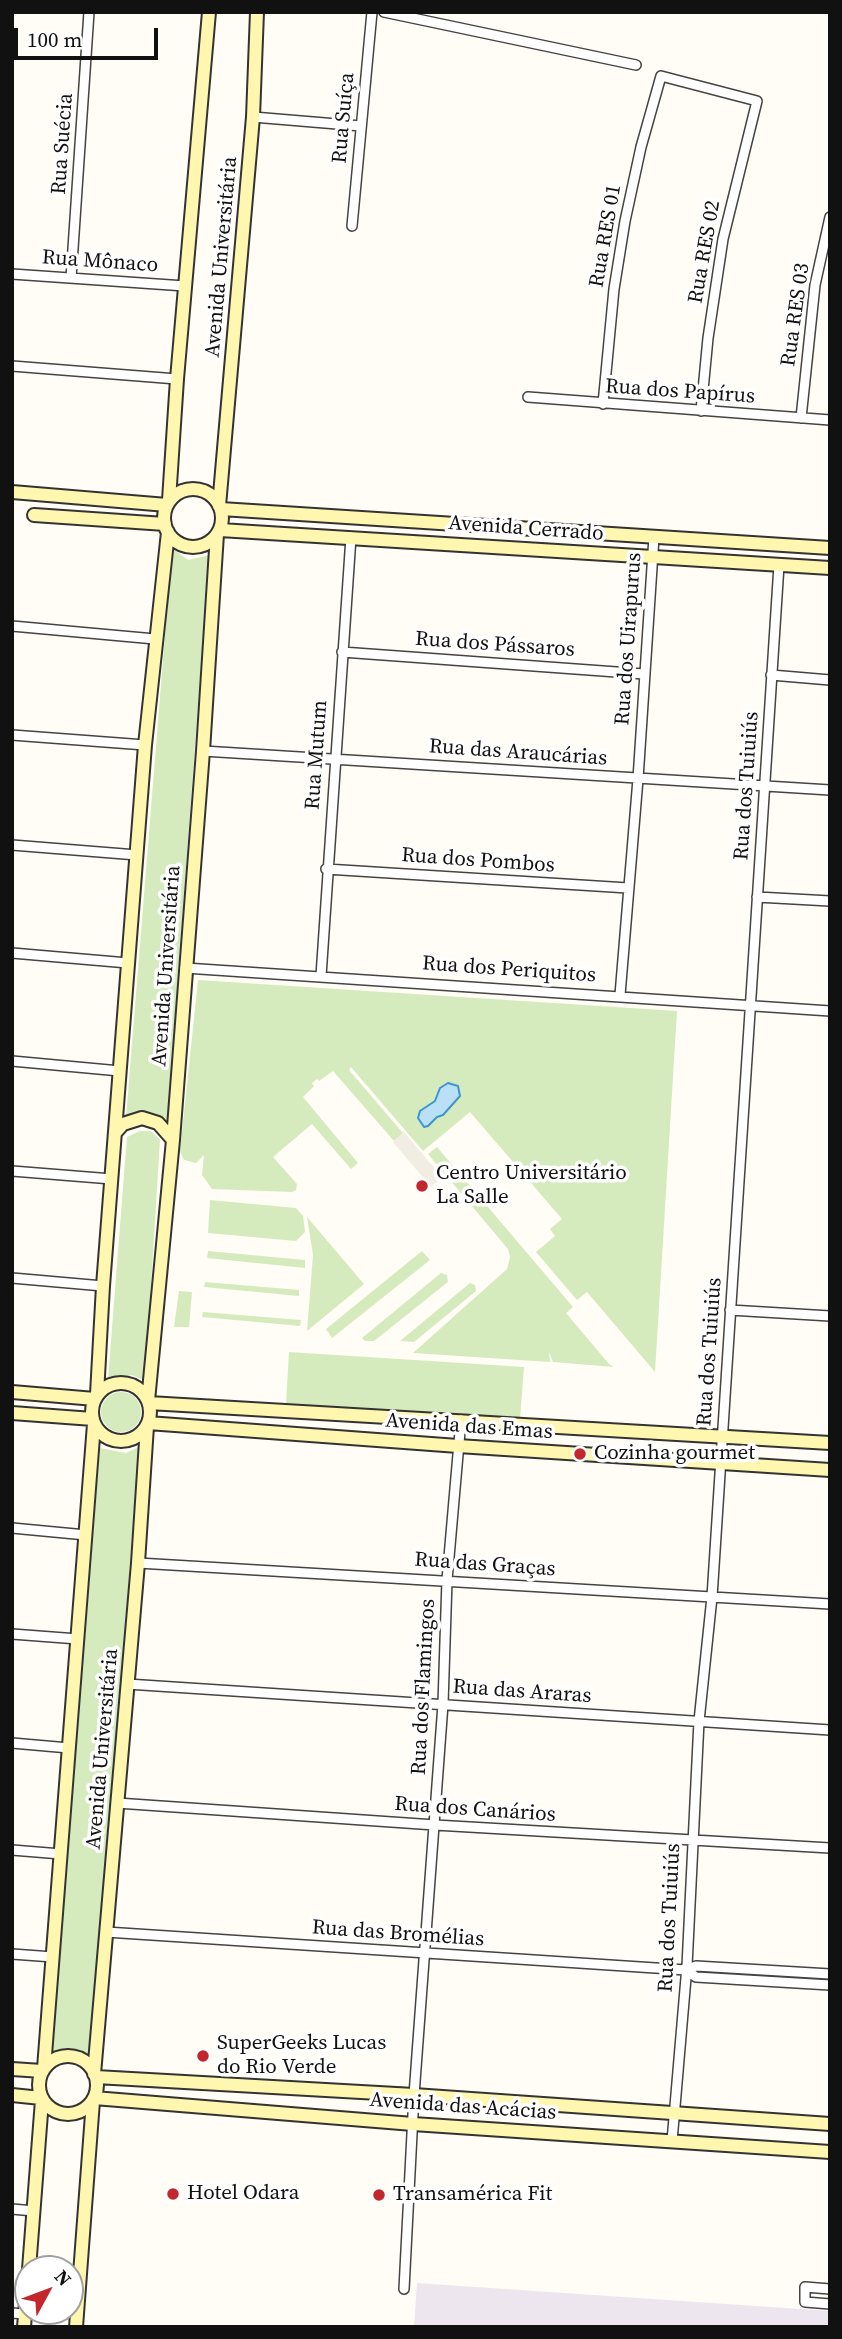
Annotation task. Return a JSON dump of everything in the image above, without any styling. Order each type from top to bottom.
[{"type":"main road","name":"Avenida Universitária","points":[[168,502],[209,12]]},
{"type":"main road","name":"Avenida Universitária","points":[[220,507],[253,117],[257,12]]},
{"type":"main road","points":[[196,488],[213,496],[220,507],[222,521],[219,532],[207,544],[189,547],[180,544],[166,528],[164,509],[168,502],[186,489],[196,488]]},
{"type":"main road","points":[[12,492],[168,502]]},
{"type":"main road","name":"Avenida Cerrado","points":[[220,507],[830,548]]},
{"type":"main road","points":[[34,515],[166,528]]},
{"type":"main road","name":"Avenida Universitária","points":[[96,1396],[145,745],[166,528]]},
{"type":"main road","name":"Avenida Universitária","points":[[148,1402],[173,1140],[219,532]]},
{"type":"main road","name":"Avenida Cerrado","points":[[219,532],[351,537],[830,568]]},
{"type":"main road","points":[[115,1133],[132,1119],[142,1118],[158,1122],[173,1140]]},
{"type":"main road","points":[[114,1383],[124,1383],[141,1390],[148,1402],[150,1416],[147,1425],[135,1438],[117,1441],[100,1432],[93,1421],[96,1396],[114,1383]]},
{"type":"main road","points":[[12,1392],[96,1396]]},
{"type":"main road","name":"Avenida das Emas","points":[[148,1402],[830,1443]]},
{"type":"main road","points":[[12,1413],[93,1421]]},
{"type":"main road","name":"Avenida Universitária","points":[[43,2070],[93,1421]]},
{"type":"main road","name":"Avenida Universitária","points":[[95,2076],[147,1425]]},
{"type":"main road","name":"Avenida das Emas","points":[[147,1425],[830,1470]]},
{"type":"main road","points":[[30,2255],[42,2099],[38,2084],[43,2070],[60,2057],[73,2057],[86,2063],[95,2076],[97,2088],[93,2099],[76,2327]]},
{"type":"main road","points":[[12,2069],[43,2070]]},
{"type":"main road","name":"Avenida das Acácias","points":[[95,2076],[830,2124]]},
{"type":"main road","points":[[12,2095],[42,2099],[56,2112],[66,2115],[80,2112],[93,2099]]},
{"type":"main road","name":"Avenida das Acácias","points":[[93,2099],[830,2152]]},
{"type":"street","name":"Rua Suécia","points":[[71,278],[89,12]]},
{"type":"street","name":"Rua Suíça","points":[[352,226],[372,12]]},
{"type":"street","points":[[384,12],[636,65]]},
{"type":"street","name":"Rua RES 02","points":[[661,76],[757,101],[723,239],[708,338],[701,411]]},
{"type":"street","name":"Rua RES 01","points":[[603,404],[614,289],[625,221],[641,147],[661,76]]},
{"type":"street","points":[[253,117],[361,126]]},
{"type":"street","name":"Rua RES 03","points":[[801,418],[815,285],[830,217]]},
{"type":"street","name":"Rua Mônaco","points":[[12,274],[185,286]]},
{"type":"street","points":[[12,366],[177,379]]},
{"type":"street","name":"Rua dos Papírus","points":[[528,397],[830,420]]},
{"type":"street","name":"Rua Mutum","points":[[321,976],[326,869],[351,537]]},
{"type":"street","name":"Rua dos Uirapurus","points":[[620,995],[654,537]]},
{"type":"street","name":"Rua dos Tuiuiús","points":[[672,2141],[686,1970],[699,1721],[712,1597],[779,565]]},
{"type":"street","points":[[12,626],[155,639]]},
{"type":"street","name":"Rua dos Pássaros","points":[[342,652],[644,674]]},
{"type":"street","points":[[772,675],[830,680]]},
{"type":"street","points":[[12,735],[145,745]]},
{"type":"street","name":"Rua das Araucárias","points":[[204,751],[335,757],[830,790]]},
{"type":"street","points":[[12,845],[137,855]]},
{"type":"street","name":"Rua dos Pombos","points":[[326,869],[628,888]]},
{"type":"street","points":[[757,897],[830,901]]},
{"type":"street","points":[[12,953],[128,963]]},
{"type":"street","name":"Rua dos Periquitos","points":[[185,968],[830,1011]]},
{"type":"street","points":[[12,1061],[120,1071]]},
{"type":"street","points":[[12,1171],[112,1179]]},
{"type":"street","points":[[12,1278],[103,1286]]},
{"type":"street","points":[[730,1310],[830,1316]]},
{"type":"street","name":"Rua dos Flamingos","points":[[404,2289],[414,2095],[443,1704],[447,1580],[461,1420]]},
{"type":"street","points":[[12,1528],[86,1535]]},
{"type":"street","name":"Rua das Graças","points":[[138,1563],[830,1604]]},
{"type":"street","points":[[12,1634],[78,1639]]},
{"type":"street","name":"Rua das Araras","points":[[127,1684],[830,1730]]},
{"type":"street","points":[[12,1743],[69,1748]]},
{"type":"street","name":"Rua dos Canários","points":[[117,1803],[830,1848]]},
{"type":"street","points":[[12,1850],[61,1854]]},
{"type":"street","name":"Rua das Bromélias","points":[[107,1932],[686,1970],[696,1966],[830,1974]]},
{"type":"street","points":[[12,1954],[53,1958]]},
{"type":"street","name":"Rua das Bromélias","points":[[686,1970],[696,1977],[830,1985]]},
{"type":"street","points":[[12,2209],[34,2211]]},
{"type":"street","points":[[830,2289],[805,2287],[805,2302],[830,2304]]},
{"type":"shaded area","points":[[404,1132],[442,1177],[431,1187],[393,1142]]},
{"type":"shaded area","points":[[417,2283],[830,2311],[830,2327],[414,2327]]},
{"type":"green space","points":[[172,548],[188,560],[209,555],[167,1125],[157,1116],[141,1114],[126,1118]]},
{"type":"green space","points":[[198,980],[677,1011],[655,1372],[587,1292],[577,1300],[536,1252],[555,1236],[550,1229],[562,1219],[470,1112],[423,1151],[351,1067],[349,1070],[403,1133],[394,1141],[333,1071],[312,1083],[314,1086],[303,1097],[358,1163],[351,1169],[312,1124],[273,1157],[297,1184],[296,1190],[212,1189],[202,1175],[204,1155],[196,1163],[184,1160],[180,1151]]},
{"type":"green space","points":[[140,1131],[151,1131],[160,1140],[145,1381],[132,1375],[108,1379],[127,1137]]},
{"type":"green space","points":[[437,1147],[573,1307],[566,1313],[614,1367],[553,1362],[549,1352],[550,1362],[413,1353],[507,1269],[510,1257],[508,1249],[428,1154]]},
{"type":"green space","points":[[210,1200],[296,1208],[303,1216],[305,1232],[296,1241],[208,1233]]},
{"type":"green space","points":[[307,1217],[364,1284],[307,1331],[313,1255]]},
{"type":"green space","points":[[208,1251],[305,1260],[305,1268],[207,1258]]},
{"type":"green space","points":[[422,1251],[430,1260],[332,1338],[326,1329]]},
{"type":"green space","points":[[441,1273],[447,1275],[448,1282],[374,1341],[365,1341],[362,1338]]},
{"type":"green space","points":[[205,1282],[299,1290],[299,1296],[204,1287]]},
{"type":"green space","points":[[470,1283],[475,1285],[476,1291],[414,1342],[400,1341]]},
{"type":"green space","points":[[179,1291],[192,1292],[189,1327],[174,1327]]},
{"type":"green space","points":[[203,1312],[301,1320],[300,1326],[202,1317]]},
{"type":"green space","points":[[289,1352],[524,1367],[520,1419],[286,1404]]},
{"type":"green space","points":[[121,1392],[135,1398],[141,1412],[135,1426],[121,1432],[107,1426],[101,1412],[107,1398]]},
{"type":"green space","points":[[139,1447],[91,2058],[73,2052],[58,2052],[51,2056],[100,1448],[126,1453]]},
{"type":"water","points":[[448,1083],[458,1086],[460,1096],[443,1115],[424,1127],[418,1118],[420,1111],[435,1101],[440,1088]]},
{"type":"place","name":"Centro Universitário La Salle","points":[[422,1186]]},
{"type":"place","name":"Cozinha gourmet","points":[[580,1454]]},
{"type":"place","name":"SuperGeeks Lucas do Rio Verde","points":[[203,2056]]},
{"type":"place","name":"Hotel Odara","points":[[173,2194]]},
{"type":"place","name":"Transamérica Fit","points":[[379,2195]]}]
